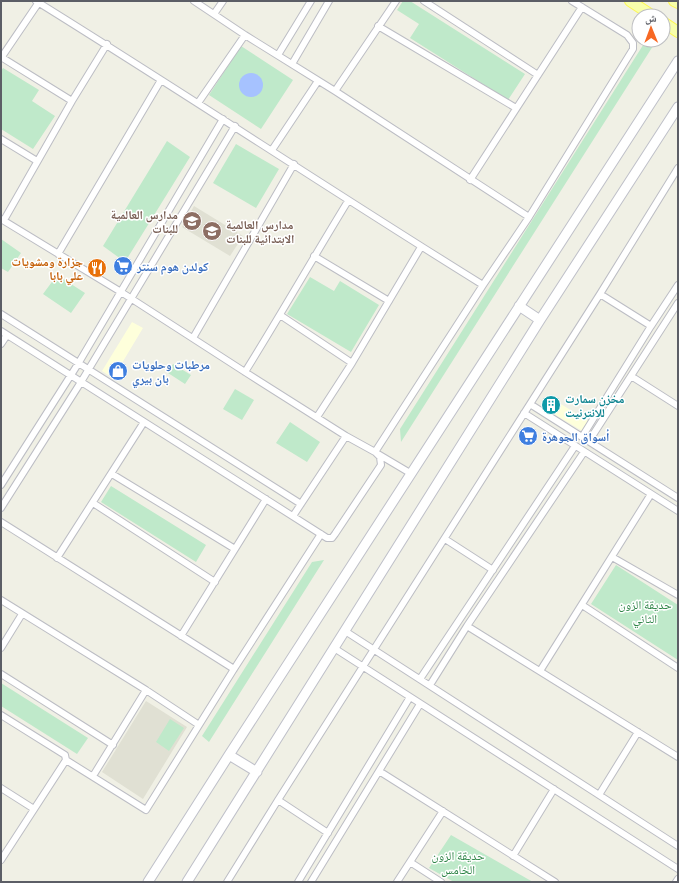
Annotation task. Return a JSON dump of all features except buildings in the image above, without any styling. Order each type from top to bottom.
[{"type":"main road","points":[[630,1],[641,8]]},
{"type":"main road","points":[[674,1],[678,3]]},
{"type":"main road","points":[[148,882],[410,473],[678,61]]},
{"type":"main road","points":[[187,882],[540,320],[678,107]]},
{"type":"main road","points":[[519,306],[540,320]]},
{"type":"main road","points":[[229,754],[257,772]]},
{"type":"street","points":[[194,1],[245,36],[335,91],[529,217]]},
{"type":"street","points":[[214,14],[223,1]]},
{"type":"street","points":[[278,55],[311,1]]},
{"type":"street","points":[[292,64],[329,1]]},
{"type":"street","points":[[335,91],[396,1]]},
{"type":"street","points":[[424,1],[538,75]]},
{"type":"street","points":[[377,453],[483,285],[529,217],[633,49],[633,43],[627,35],[572,1]]},
{"type":"street","points":[[72,100],[1,58],[38,2],[107,44],[198,104],[294,164],[348,201],[483,285]]},
{"type":"street","points":[[470,180],[582,7]]},
{"type":"street","points":[[378,26],[516,108]]},
{"type":"street","points":[[198,104],[245,36]]},
{"type":"street","points":[[107,44],[72,100],[2,220],[121,292],[346,436],[410,473]]},
{"type":"street","points":[[58,254],[161,80]]},
{"type":"street","points":[[272,150],[318,81]]},
{"type":"street","points":[[1,485],[78,364],[223,119]]},
{"type":"street","points":[[1,508],[81,382],[235,126]]},
{"type":"street","points":[[1,139],[37,161]]},
{"type":"street","points":[[193,338],[294,164]]},
{"type":"street","points":[[227,882],[600,294],[678,168]]},
{"type":"street","points":[[244,372],[280,316],[314,256],[348,201]]},
{"type":"street","points":[[317,417],[352,362],[421,246]]},
{"type":"street","points":[[314,256],[388,301]]},
{"type":"street","points":[[430,685],[579,449],[651,326],[678,284]]},
{"type":"street","points":[[600,294],[651,326]]},
{"type":"street","points":[[585,439],[631,376],[678,303]]},
{"type":"street","points":[[1,314],[301,504]]},
{"type":"street","points":[[280,316],[352,362]]},
{"type":"street","points":[[1,344],[4,333],[329,538],[335,534],[379,468],[381,461],[377,453]]},
{"type":"street","points":[[631,376],[678,406]]},
{"type":"street","points":[[530,404],[678,498]]},
{"type":"street","points":[[524,413],[678,511]]},
{"type":"street","points":[[57,558],[144,422]]},
{"type":"street","points":[[293,516],[346,436]]},
{"type":"street","points":[[420,679],[493,570],[579,449]]},
{"type":"street","points":[[112,474],[235,549]]},
{"type":"street","points":[[540,671],[651,494]]},
{"type":"street","points":[[180,636],[266,499]]},
{"type":"street","points":[[93,503],[215,582]]},
{"type":"street","points":[[1,522],[234,669]]},
{"type":"street","points":[[1,715],[65,755],[66,760],[146,810],[321,534]]},
{"type":"street","points":[[445,539],[493,570]]},
{"type":"street","points":[[612,557],[678,595]]},
{"type":"street","points":[[1,600],[146,690],[199,725]]},
{"type":"street","points":[[582,605],[678,668]]},
{"type":"street","points":[[1,648],[22,614]]},
{"type":"street","points":[[467,626],[678,757]]},
{"type":"street","points":[[345,631],[678,846]]},
{"type":"street","points":[[334,648],[678,869]]},
{"type":"street","points":[[1,674],[113,745]]},
{"type":"street","points":[[93,776],[146,690]]},
{"type":"street","points":[[298,882],[410,697]]},
{"type":"street","points":[[311,882],[420,704]]},
{"type":"street","points":[[599,794],[638,732]]},
{"type":"street","points":[[1,860],[66,760]]},
{"type":"street","points":[[379,771],[555,882]]},
{"type":"street","points":[[1,788],[34,809]]},
{"type":"street","points":[[513,856],[554,789]]},
{"type":"street","points":[[278,800],[328,833]]},
{"type":"street","points":[[397,882],[443,811]]},
{"type":"street","points":[[410,862],[441,882]]},
{"type":"shaded area","name":"مدارس العالمية الابتدائية للبنات","points":[[194,206],[243,236],[230,256],[182,227]]},
{"type":"shaded area","points":[[132,322],[143,328],[113,378],[102,371]]},
{"type":"shaded area","points":[[551,398],[590,422],[584,432],[544,408]]},
{"type":"shaded area","points":[[146,701],[187,727],[143,799],[102,772]]},
{"type":"green space","points":[[403,1],[410,1],[525,74],[508,100],[410,38],[419,24],[397,10]]},
{"type":"green space","points":[[241,46],[293,80],[261,129],[209,95]]},
{"type":"green space","points":[[641,48],[652,48],[401,442],[400,429]]},
{"type":"green space","points":[[3,68],[39,90],[32,101],[55,116],[33,149],[1,129],[1,71]]},
{"type":"green space","points":[[167,141],[190,157],[125,262],[103,246]]},
{"type":"green space","points":[[236,144],[279,169],[256,208],[213,183]]},
{"type":"green space","points":[[1,239],[21,253],[8,272],[1,268]]},
{"type":"green space","points":[[57,275],[85,293],[71,313],[43,294]]},
{"type":"green space","points":[[310,277],[334,291],[340,281],[379,305],[351,352],[287,314]]},
{"type":"green space","points":[[173,364],[191,375],[185,384],[168,373]]},
{"type":"green space","points":[[235,389],[254,400],[242,420],[223,409]]},
{"type":"green space","points":[[290,422],[320,442],[307,462],[276,443]]},
{"type":"green space","points":[[111,486],[206,545],[196,562],[101,502]]},
{"type":"green space","points":[[324,560],[209,742],[202,736],[312,562]]},
{"type":"green space","name":"حديقة الزون الثاني","points":[[616,565],[678,605],[678,660],[591,604]]},
{"type":"green space","points":[[1,683],[88,738],[77,754],[1,706]]},
{"type":"green space","points":[[170,719],[184,728],[169,751],[156,742]]},
{"type":"green space","name":"حديقة الزون الخامس","points":[[451,835],[533,882],[454,882],[429,868]]},
{"type":"water","points":[[251,73],[260,76],[263,85],[260,94],[251,97],[242,94],[239,85],[242,76]]},
{"type":"place","name":"مدارس العالمية للبنات","points":[[192,221]]},
{"type":"place","name":"مدارس العالمية الابتدائية للبنات","points":[[212,231]]},
{"type":"place","name":"كولدن هوم سنتر","points":[[123,266]]},
{"type":"place","name":"جزارة ومشويات علي بابا","points":[[97,268]]},
{"type":"place","name":"مرطبات وحلويات بان بيري","points":[[118,371]]},
{"type":"place","name":"مخزن سمارت للانترنيت","points":[[551,405]]},
{"type":"place","name":"أسواق الجوهرة","points":[[528,436]]}]
